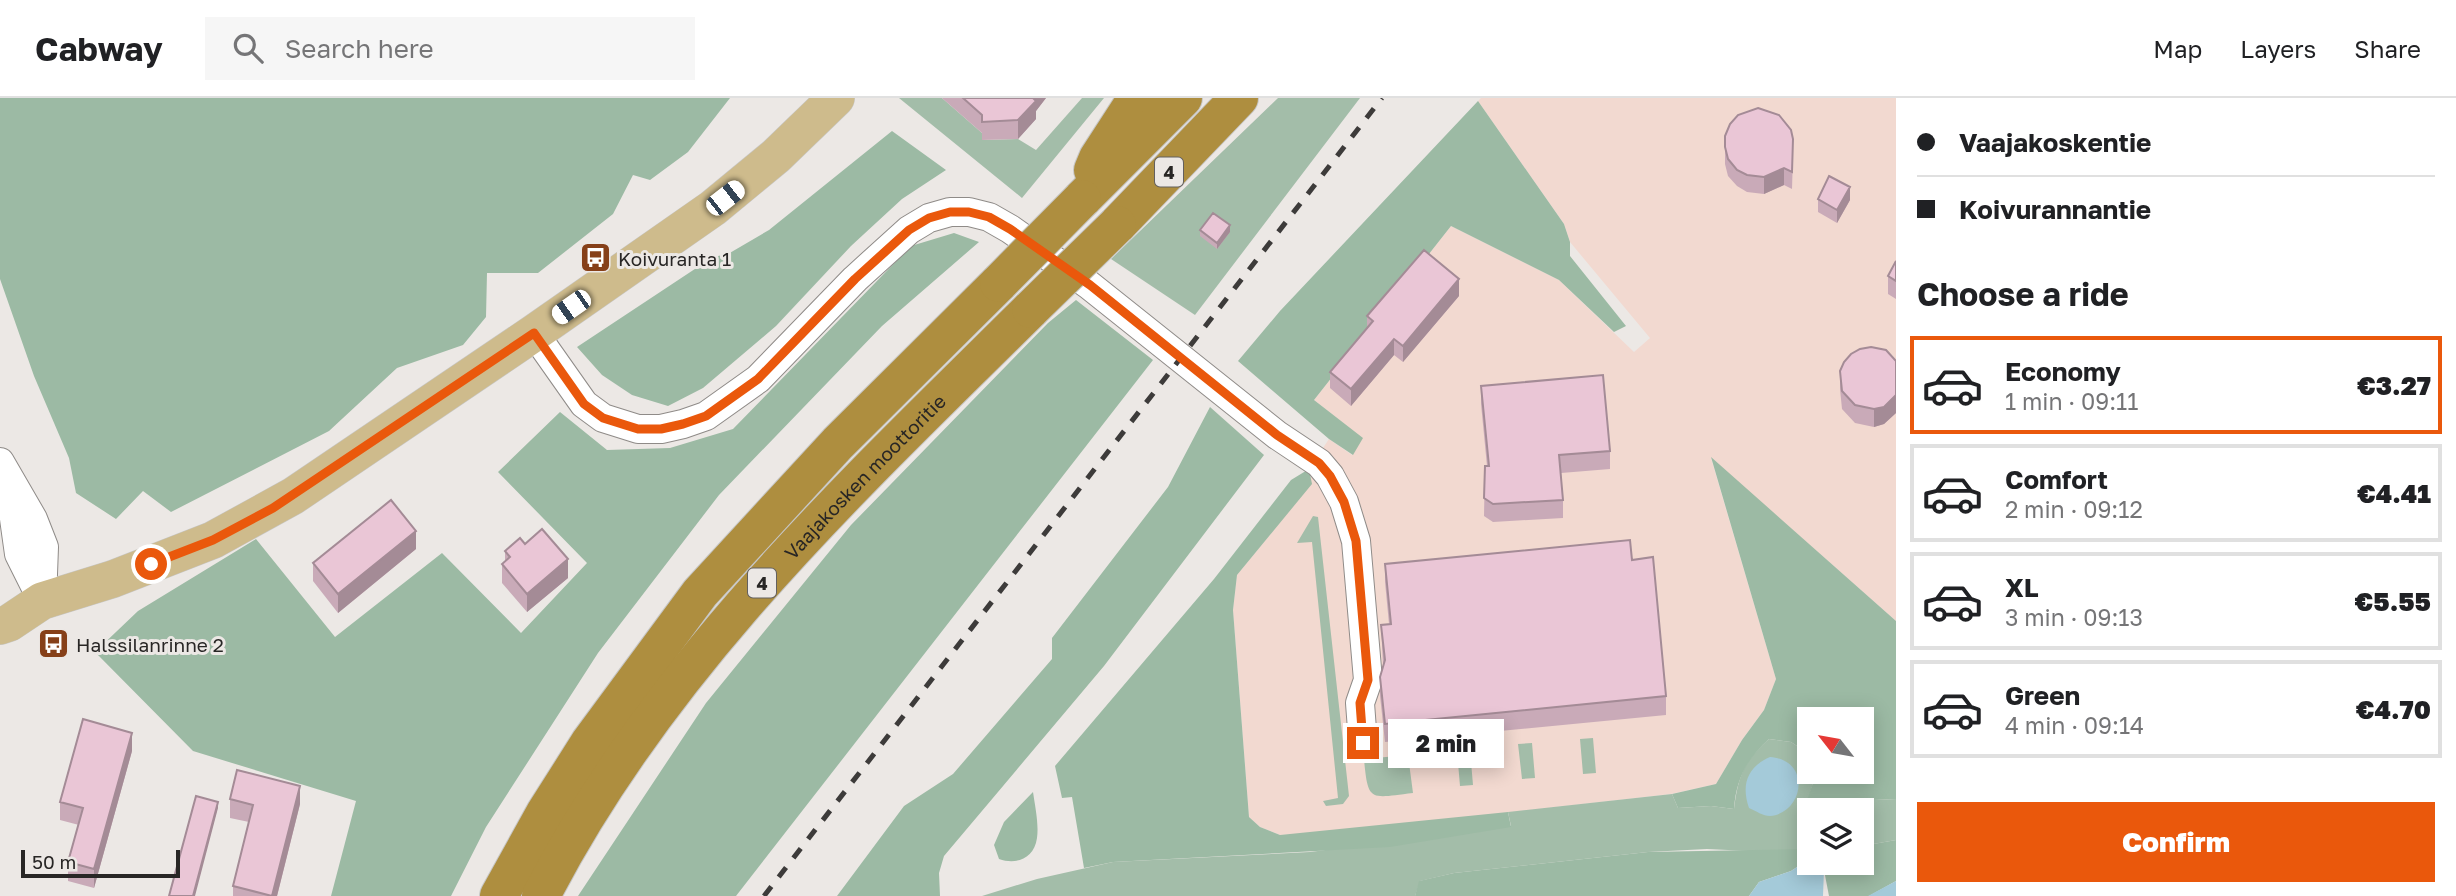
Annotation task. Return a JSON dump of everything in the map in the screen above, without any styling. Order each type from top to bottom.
[{"type":"highway","points":[[1083,198],[1098,158],[1137,98]]},
{"type":"highway","name":"Vaajakosken moottoritie","points":[[499,896],[545,813],[590,742],[701,593],[838,443],[1183,98]]},
{"type":"highway","name":"Vaajakosken moottoritie","points":[[541,896],[599,797],[710,642],[820,521],[1117,225],[1239,98]]},
{"type":"main road","points":[[0,626],[9,624],[42,601],[113,579],[213,540],[252,520],[336,467],[713,208],[776,156],[836,98]]},
{"type":"main road","points":[[0,598],[42,601]]},
{"type":"street","points":[[534,333],[584,404],[603,418],[638,429],[661,429],[683,424],[706,416],[758,379],[855,279],[909,230],[929,218],[950,212],[969,212],[989,217],[1090,285],[1277,435],[1319,463],[1330,476],[1344,502],[1356,541],[1368,680],[1360,703],[1363,743]]},
{"type":"street","points":[[4,471],[33,519],[44,547],[42,601]]},
{"type":"shaded area","points":[[1481,98],[1896,98],[1896,621],[1711,458],[1776,679],[1764,710],[1742,740],[1716,784],[1671,794],[1336,832],[1280,835],[1260,827],[1249,817],[1233,610],[1237,575],[1311,484],[1309,469],[1329,439],[1352,455],[1362,438],[1314,400],[1451,226],[1559,280],[1634,352],[1650,338],[1570,242],[1564,224],[1478,101]]},
{"type":"green space","points":[[0,98],[730,98],[688,152],[650,180],[633,175],[613,214],[538,273],[487,273],[486,317],[463,345],[397,368],[329,431],[171,512],[143,491],[116,519],[76,493],[69,458],[34,376],[0,279]]},
{"type":"green space","points":[[899,98],[942,98],[982,133],[982,140],[1018,139],[1036,150],[1082,98],[1104,98],[1022,198]]},
{"type":"green space","points":[[1278,98],[1360,98],[1195,315],[1111,259]]},
{"type":"green space","points":[[1478,101],[1564,224],[1570,242],[1570,256],[1626,326],[1614,332],[1559,280],[1451,226],[1314,400],[1363,438],[1353,455],[1329,439],[1238,361],[1280,311]]},
{"type":"green space","points":[[892,131],[946,170],[902,199],[851,246],[776,326],[703,388],[668,406],[632,395],[602,375],[577,347],[713,257],[728,254],[769,230]]},
{"type":"green space","points":[[954,233],[979,242],[882,326],[719,495],[598,653],[486,827],[451,896],[331,896],[356,801],[193,751],[95,652],[138,611],[256,539],[335,637],[442,553],[521,633],[587,563],[498,472],[560,412],[607,450],[670,448],[733,429],[911,246]]},
{"type":"green space","points":[[1076,300],[1153,360],[736,896],[578,896],[706,703],[851,525],[1048,323]]},
{"type":"green space","points":[[1210,407],[1264,455],[1104,666],[944,856],[939,873],[940,896],[837,896],[904,806],[953,774],[1052,659],[1052,638],[1168,487]]},
{"type":"green space","points":[[1711,457],[1896,621],[1896,799],[1808,798],[1813,784],[1874,784],[1874,707],[1797,707],[1797,746],[1791,742],[1769,739],[1744,770],[1737,788],[1734,809],[1711,806],[1678,808],[1672,794],[1716,784],[1742,740],[1764,710],[1776,679]]},
{"type":"green space","points":[[1309,469],[1312,484],[1237,575],[1233,610],[1249,817],[1260,827],[1280,835],[1508,812],[1511,827],[1390,847],[1113,862],[1084,868],[1072,797],[1062,798],[1055,766],[1214,579],[1291,480]]},
{"type":"green space","points":[[1313,516],[1318,517],[1349,796],[1343,804],[1326,806],[1323,801],[1338,798],[1312,542],[1297,543]]},
{"type":"green space","points":[[1593,738],[1596,773],[1583,774],[1580,739]]},
{"type":"green space","points":[[1769,739],[1791,742],[1797,746],[1797,784],[1813,784],[1809,798],[1797,798],[1797,853],[1707,849],[1648,852],[1454,873],[1420,881],[1415,896],[982,896],[1037,879],[1113,862],[1310,852],[1511,826],[1508,812],[1672,794],[1678,808],[1711,806],[1734,809],[1744,770]]},
{"type":"green space","points":[[1532,743],[1535,778],[1522,779],[1518,744]]},
{"type":"green space","points":[[1470,750],[1473,785],[1460,786],[1457,751]]},
{"type":"green space","points":[[1408,755],[1413,793],[1388,796],[1374,794],[1367,784],[1364,759]]},
{"type":"green space","points":[[1033,792],[1038,827],[1032,851],[1018,861],[999,859],[994,845],[1004,822]]},
{"type":"green space","points":[[1896,799],[1896,840],[1874,844],[1874,800]]},
{"type":"green space","points":[[1896,840],[1896,881],[1869,896],[1829,896],[1825,875],[1874,875],[1874,844]]},
{"type":"green space","points":[[1797,849],[1797,867],[1759,882],[1749,896],[1415,896],[1419,881],[1454,873],[1648,852]]},
{"type":"water","points":[[1770,757],[1783,760],[1792,767],[1797,776],[1796,797],[1790,806],[1781,813],[1770,816],[1749,808],[1747,800],[1748,778],[1751,771]]},
{"type":"water","points":[[1797,867],[1797,875],[1824,875],[1823,896],[1749,896],[1759,882]]},
{"type":"water","points":[[1896,881],[1896,896],[1868,896]]},
{"type":"building","points":[[963,98],[1033,98],[1036,101],[1018,120],[982,122],[982,115]]},
{"type":"building","points":[[1758,108],[1779,115],[1791,130],[1792,172],[1784,168],[1764,177],[1747,175],[1737,170],[1728,159],[1725,136],[1730,124],[1738,115]]},
{"type":"building","points":[[1829,176],[1850,187],[1837,210],[1818,199]]},
{"type":"building","points":[[1213,213],[1230,225],[1217,243],[1200,230]]},
{"type":"building","points":[[1424,250],[1459,279],[1403,346],[1394,339],[1351,389],[1330,372],[1373,321],[1367,316]]},
{"type":"building","points":[[1896,261],[1896,281],[1888,276]]},
{"type":"building","points":[[1871,347],[1886,350],[1896,361],[1896,395],[1884,407],[1874,409],[1855,405],[1842,391],[1840,371],[1851,354]]},
{"type":"building","points":[[1603,375],[1610,451],[1559,455],[1563,500],[1493,504],[1484,498],[1485,466],[1489,466],[1481,386]]},
{"type":"building","points":[[391,500],[416,531],[338,594],[313,563]]},
{"type":"building","points":[[542,529],[568,559],[527,594],[502,564],[510,557],[505,551],[520,538],[525,544]]},
{"type":"building","points":[[1630,540],[1632,560],[1653,557],[1666,696],[1385,724],[1380,677],[1385,660],[1381,625],[1391,624],[1385,564]]},
{"type":"building","points":[[83,719],[132,733],[94,869],[68,862],[83,808],[60,802]]},
{"type":"building","points":[[237,770],[300,786],[272,896],[233,886],[253,805],[230,799]]},
{"type":"building","points":[[196,796],[218,802],[193,896],[169,896]]},
{"type":"railway","points":[[764,896],[1382,98]]},
{"type":"place","name":"Koivuranta 1","points":[[595,258]]},
{"type":"place","name":"Halssilanrinne 2","points":[[53,644]]},
{"type":"route","points":[[151,564],[213,540],[293,496],[534,333],[584,404],[603,418],[638,429],[661,429],[706,416],[758,379],[855,279],[909,230],[929,218],[950,212],[969,212],[989,217],[1010,229],[1090,285],[1277,435],[1319,463],[1330,476],[1344,502],[1356,541],[1368,680],[1360,703],[1363,743]]}]
